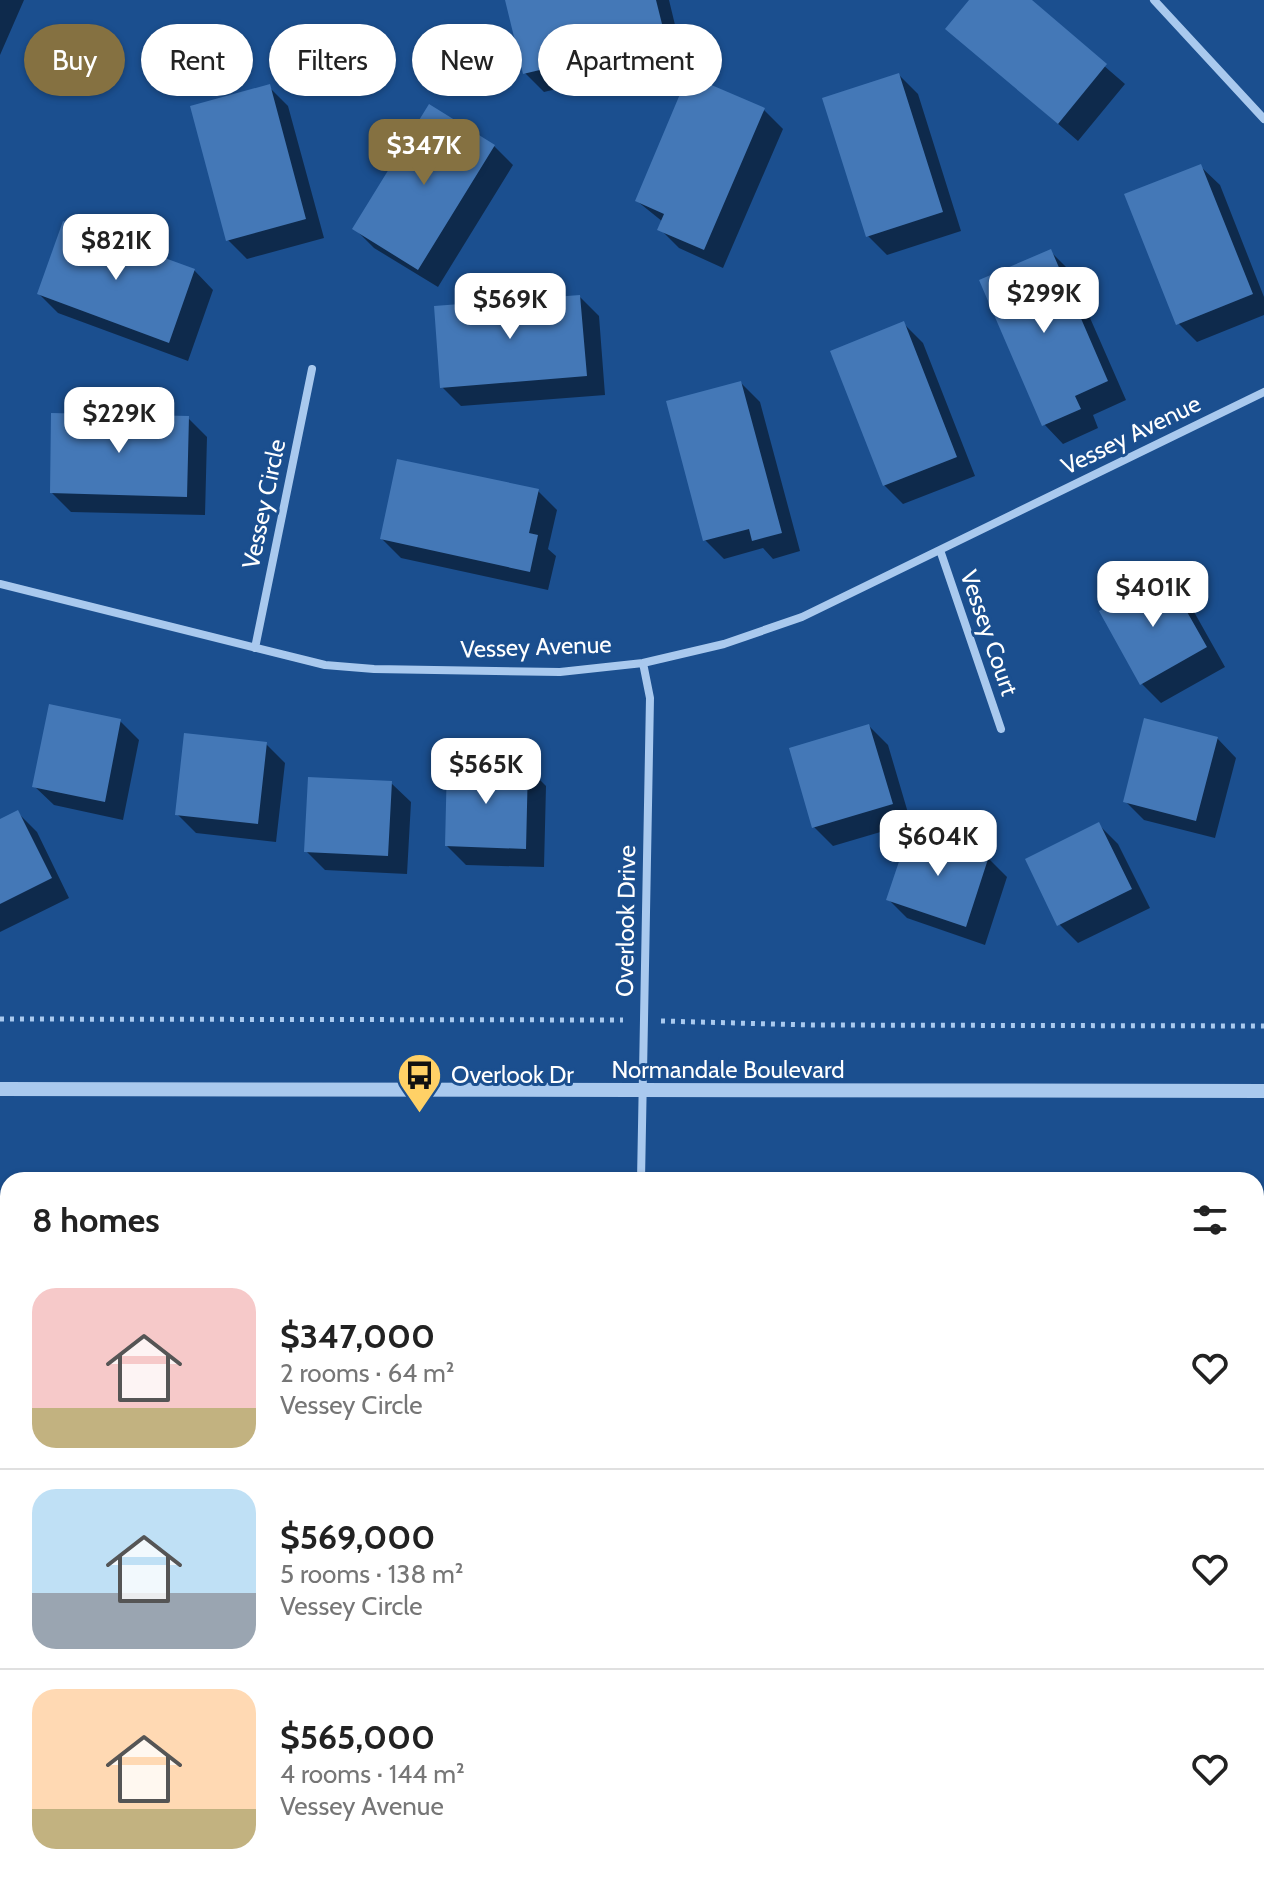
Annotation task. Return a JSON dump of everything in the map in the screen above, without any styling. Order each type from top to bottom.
[{"type":"street","points":[[1154,0],[1264,119]]},
{"type":"street","name":"Vessey Circle","points":[[255,648],[312,369]]},
{"type":"street","name":"Vessey Avenue","points":[[0,584],[325,665],[374,669],[560,672],[643,663],[724,644],[802,617],[1264,392]]},
{"type":"street","name":"Vessey Court","points":[[940,550],[1001,729]]},
{"type":"street","name":"Overlook Drive","points":[[641,1172],[650,698],[643,663]]},
{"type":"street","name":"Normandale Boulevard","points":[[0,1089],[1264,1091]]},
{"type":"building","points":[[505,0],[656,0],[662,24],[538,24],[538,70],[523,74],[522,24],[511,24]]},
{"type":"building","points":[[969,0],[1032,0],[1107,64],[1058,124],[945,29]]},
{"type":"building","points":[[899,73],[943,212],[866,237],[822,98]]},
{"type":"building","points":[[269,84],[269,96],[273,96],[306,219],[226,241],[190,106],[226,96],[253,96],[253,89]]},
{"type":"building","points":[[722,90],[765,108],[704,250],[657,230],[664,214],[635,201],[679,96],[722,96]]},
{"type":"building","points":[[429,104],[495,145],[418,270],[352,229]]},
{"type":"building","points":[[1201,164],[1253,294],[1176,325],[1124,194]]},
{"type":"building","points":[[63,221],[195,269],[169,343],[37,294]]},
{"type":"building","points":[[1051,249],[1108,381],[1075,396],[1081,409],[1042,426],[979,280]]},
{"type":"building","points":[[580,295],[587,376],[440,388],[434,306]]},
{"type":"building","points":[[904,321],[957,457],[883,486],[830,351]]},
{"type":"building","points":[[741,381],[782,533],[752,541],[749,529],[703,541],[666,401]]},
{"type":"building","points":[[51,413],[189,416],[187,497],[50,493]]},
{"type":"building","points":[[397,459],[539,489],[529,533],[538,535],[530,572],[380,539]]},
{"type":"building","points":[[1165,573],[1207,647],[1140,685],[1099,611]]},
{"type":"building","points":[[49,704],[121,719],[105,802],[32,787]]},
{"type":"building","points":[[1144,718],[1218,737],[1196,821],[1123,802]]},
{"type":"building","points":[[869,724],[893,804],[812,828],[789,748]]},
{"type":"building","points":[[184,733],[267,742],[258,824],[175,815]]},
{"type":"building","points":[[447,762],[528,765],[526,849],[445,846]]},
{"type":"building","points":[[308,777],[392,781],[388,856],[304,852]]},
{"type":"building","points":[[18,810],[52,878],[0,904],[0,819]]},
{"type":"building","points":[[1099,822],[1132,889],[1057,926],[1025,859]]},
{"type":"building","points":[[910,829],[989,856],[966,927],[886,900]]},
{"type":"place","name":"Overlook Dr","points":[[420,1114]]}]
